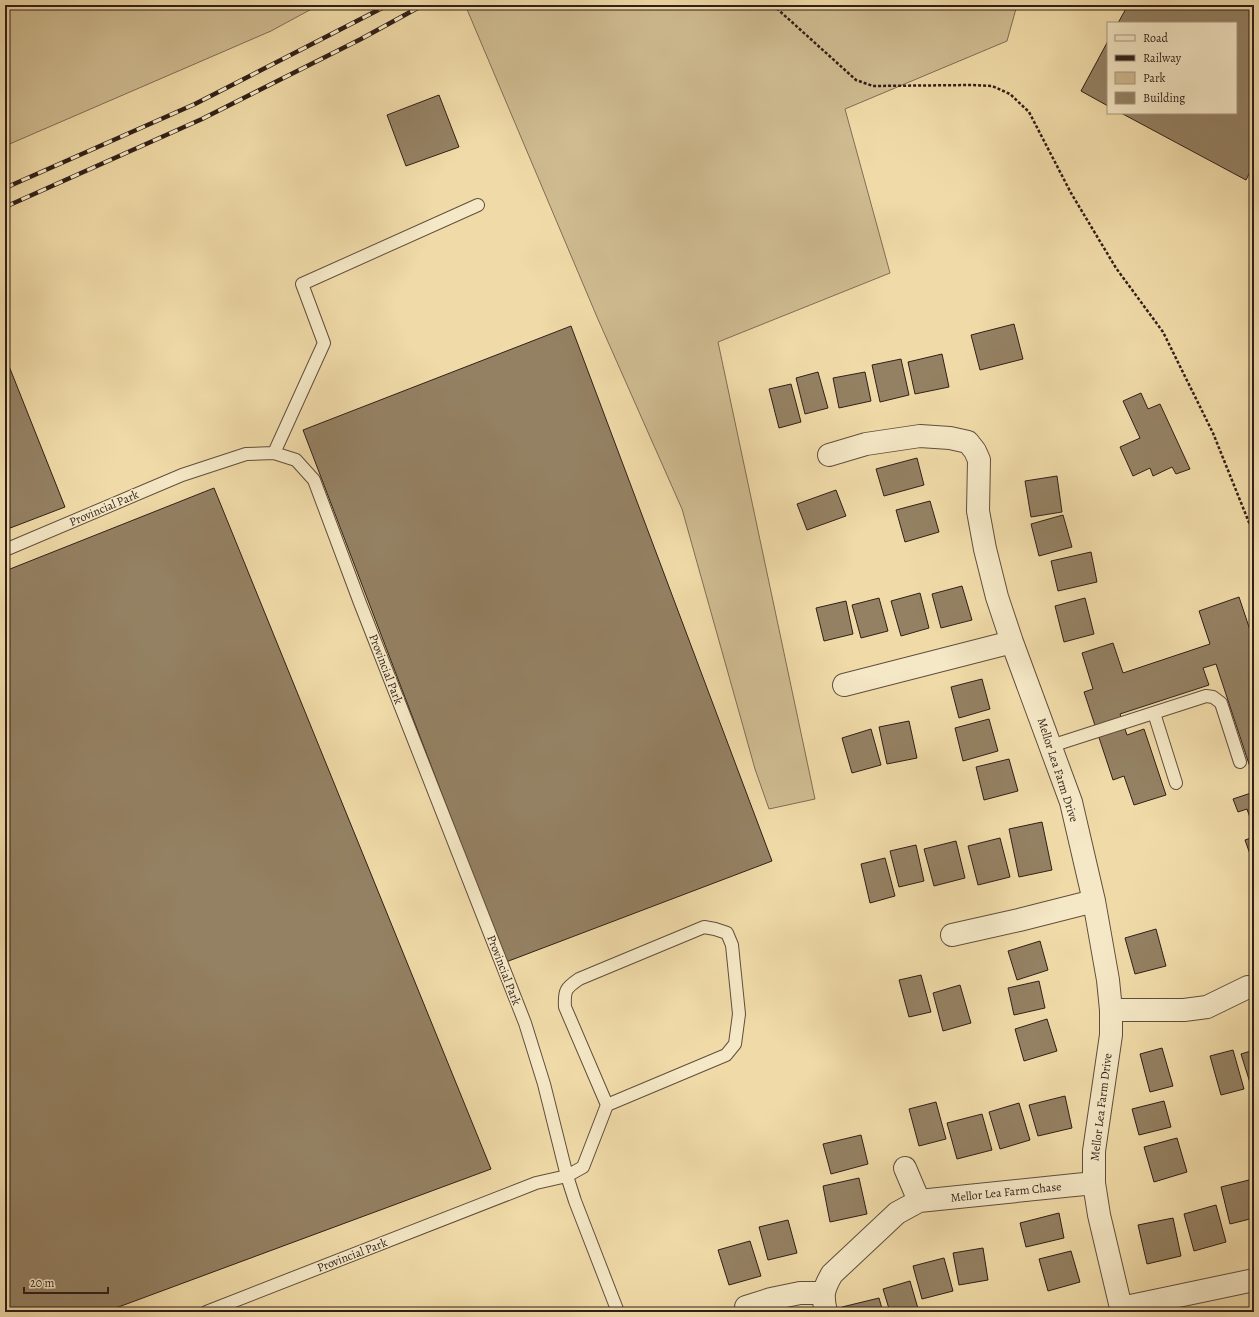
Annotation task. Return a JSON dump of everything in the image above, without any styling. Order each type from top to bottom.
[{"type":"street","name":"Mellor Lea Farm Drive","points":[[829,455],[866,444],[920,436],[950,438],[968,442],[975,451],[979,460],[978,511],[985,549],[997,597],[1012,642],[1071,802],[1094,901],[1108,980],[1111,1010],[1111,1035],[1094,1151],[1094,1183],[1099,1215],[1122,1310]]},
{"type":"street","points":[[844,685],[1012,642]]},
{"type":"street","points":[[952,935],[1094,901]]},
{"type":"street","points":[[1111,1010],[1184,1010],[1207,1007],[1248,987],[1254,988]]},
{"type":"street","points":[[905,1168],[919,1201]]},
{"type":"street","name":"Mellor Lea Farm Chase","points":[[746,1306],[800,1293],[825,1303],[825,1286],[832,1274],[897,1213],[919,1201],[1094,1183]]},
{"type":"street","points":[[1122,1310],[1254,1280]]},
{"type":"lane","points":[[274,453],[324,343],[302,284],[478,205]]},
{"type":"lane","name":"Provincial Park","points":[[5,550],[182,475],[246,454],[274,453],[296,460],[314,480],[360,603],[525,1023],[544,1084],[567,1176],[575,1201],[618,1312]]},
{"type":"lane","points":[[1051,746],[1206,696],[1213,697],[1221,703],[1240,762]]},
{"type":"lane","points":[[1154,712],[1176,783]]},
{"type":"lane","points":[[567,1176],[583,1167],[607,1105],[565,1007],[567,988],[579,979],[704,928],[715,929],[726,933],[732,945],[739,1014],[735,1044],[726,1055],[607,1105]]},
{"type":"lane","name":"Provincial Park","points":[[206,1312],[536,1183],[567,1176]]},
{"type":"path","points":[[773,5],[856,80],[873,86],[992,86],[1010,94],[1029,112],[1071,194],[1116,268],[1163,332],[1213,433],[1254,535]]},
{"type":"green space","points":[[5,5],[319,5],[271,31],[5,146]]},
{"type":"green space","points":[[470,5],[1017,5],[1007,41],[845,109],[890,273],[718,342],[815,799],[769,809],[755,769],[682,509],[597,317],[466,7]]},
{"type":"building","points":[[1128,5],[1254,5],[1254,164],[1246,180],[1123,114],[1237,114],[1237,22],[1119,22]]},
{"type":"building","points":[[1107,43],[1107,105],[1081,91]]},
{"type":"building","points":[[439,95],[459,147],[406,166],[387,115]]},
{"type":"building","points":[[1014,324],[1023,359],[980,370],[971,335]]},
{"type":"building","points":[[571,326],[772,861],[506,962],[303,430]]},
{"type":"building","points":[[942,354],[949,387],[915,394],[908,362]]},
{"type":"building","points":[[5,356],[65,507],[5,530]]},
{"type":"building","points":[[901,359],[909,395],[880,402],[872,365]]},
{"type":"building","points":[[818,372],[828,408],[805,414],[796,378]]},
{"type":"building","points":[[865,372],[871,401],[839,408],[833,378]]},
{"type":"building","points":[[791,384],[801,422],[779,428],[769,389]]},
{"type":"building","points":[[1141,393],[1148,409],[1160,404],[1190,469],[1176,474],[1172,467],[1153,476],[1150,468],[1133,476],[1120,447],[1140,438],[1123,401]]},
{"type":"building","points":[[917,458],[924,485],[884,496],[876,469]]},
{"type":"building","points":[[1057,476],[1062,512],[1031,517],[1025,481]]},
{"type":"building","points":[[214,488],[491,1169],[105,1312],[8,1312],[5,1304],[5,571]]},
{"type":"building","points":[[836,490],[846,516],[807,530],[797,504]]},
{"type":"building","points":[[930,501],[939,532],[905,542],[896,510]]},
{"type":"building","points":[[1063,515],[1072,547],[1039,556],[1031,524]]},
{"type":"building","points":[[1091,552],[1097,582],[1058,591],[1051,561]]},
{"type":"building","points":[[962,586],[972,620],[941,628],[932,594]]},
{"type":"building","points":[[920,593],[929,628],[901,636],[891,601]]},
{"type":"building","points":[[1239,597],[1254,642],[1254,773],[1252,773],[1216,664],[1203,668],[1209,685],[1120,714],[1127,735],[1144,729],[1166,795],[1134,805],[1124,776],[1113,780],[1084,692],[1093,689],[1082,653],[1113,643],[1123,673],[1210,644],[1199,611]]},
{"type":"building","points":[[879,598],[888,631],[861,638],[852,605]]},
{"type":"building","points":[[1085,598],[1094,634],[1064,642],[1055,606]]},
{"type":"building","points":[[846,601],[853,634],[824,641],[816,608]]},
{"type":"building","points":[[982,679],[990,709],[959,718],[951,687]]},
{"type":"building","points":[[989,719],[998,751],[963,761],[955,728]]},
{"type":"building","points":[[909,721],[917,758],[887,764],[879,727]]},
{"type":"building","points":[[871,729],[881,765],[852,773],[842,738]]},
{"type":"building","points":[[1009,759],[1018,791],[984,800],[976,767]]},
{"type":"building","points":[[1254,792],[1254,829],[1247,809],[1238,812],[1233,799]]},
{"type":"building","points":[[1042,822],[1052,870],[1019,877],[1009,829]]},
{"type":"building","points":[[1254,837],[1254,856],[1251,857],[1245,840]]},
{"type":"building","points":[[1000,838],[1010,877],[978,885],[968,846]]},
{"type":"building","points":[[956,841],[965,878],[934,886],[924,849]]},
{"type":"building","points":[[916,845],[924,881],[899,887],[890,851]]},
{"type":"building","points":[[885,858],[895,896],[870,903],[861,864]]},
{"type":"building","points":[[1156,929],[1166,966],[1135,974],[1125,938]]},
{"type":"building","points":[[1040,941],[1048,970],[1017,980],[1008,951]]},
{"type":"building","points":[[921,975],[931,1012],[909,1017],[899,980]]},
{"type":"building","points":[[1039,981],[1045,1008],[1014,1015],[1008,988]]},
{"type":"building","points":[[960,985],[971,1023],[943,1031],[933,993]]},
{"type":"building","points":[[1047,1019],[1057,1051],[1024,1061],[1015,1029]]},
{"type":"building","points":[[1162,1048],[1173,1086],[1150,1092],[1140,1054]]},
{"type":"building","points":[[1233,1050],[1244,1089],[1221,1095],[1210,1056]]},
{"type":"building","points":[[1254,1050],[1254,1085],[1251,1086],[1241,1054]]},
{"type":"building","points":[[1065,1096],[1072,1128],[1038,1136],[1029,1105]]},
{"type":"building","points":[[1164,1101],[1171,1127],[1139,1135],[1132,1109]]},
{"type":"building","points":[[936,1102],[946,1139],[919,1146],[909,1109]]},
{"type":"building","points":[[1019,1103],[1030,1140],[1000,1149],[989,1112]]},
{"type":"building","points":[[982,1114],[992,1150],[957,1159],[947,1123]]},
{"type":"building","points":[[861,1135],[868,1164],[831,1174],[823,1144]]},
{"type":"building","points":[[1177,1138],[1187,1172],[1154,1182],[1144,1147]]},
{"type":"building","points":[[859,1178],[867,1214],[830,1222],[823,1186]]},
{"type":"building","points":[[1253,1179],[1254,1218],[1230,1224],[1221,1187]]},
{"type":"building","points":[[1216,1205],[1226,1242],[1194,1251],[1184,1214]]},
{"type":"building","points":[[1059,1213],[1064,1238],[1026,1247],[1020,1223]]},
{"type":"building","points":[[1173,1218],[1181,1256],[1147,1264],[1138,1225]]},
{"type":"building","points":[[788,1220],[797,1253],[768,1260],[759,1227]]},
{"type":"building","points":[[750,1241],[761,1276],[729,1285],[718,1250]]},
{"type":"building","points":[[983,1248],[988,1280],[959,1285],[953,1253]]},
{"type":"building","points":[[1071,1251],[1080,1282],[1048,1291],[1039,1259]]},
{"type":"building","points":[[944,1258],[953,1291],[922,1299],[913,1266]]},
{"type":"building","points":[[910,1281],[919,1312],[890,1312],[883,1289]]},
{"type":"building","points":[[879,1298],[883,1312],[843,1312],[842,1307]]},
{"type":"railway","points":[[5,188],[195,104],[388,5]]},
{"type":"railway","points":[[5,207],[202,119],[361,39],[423,5]]}]
